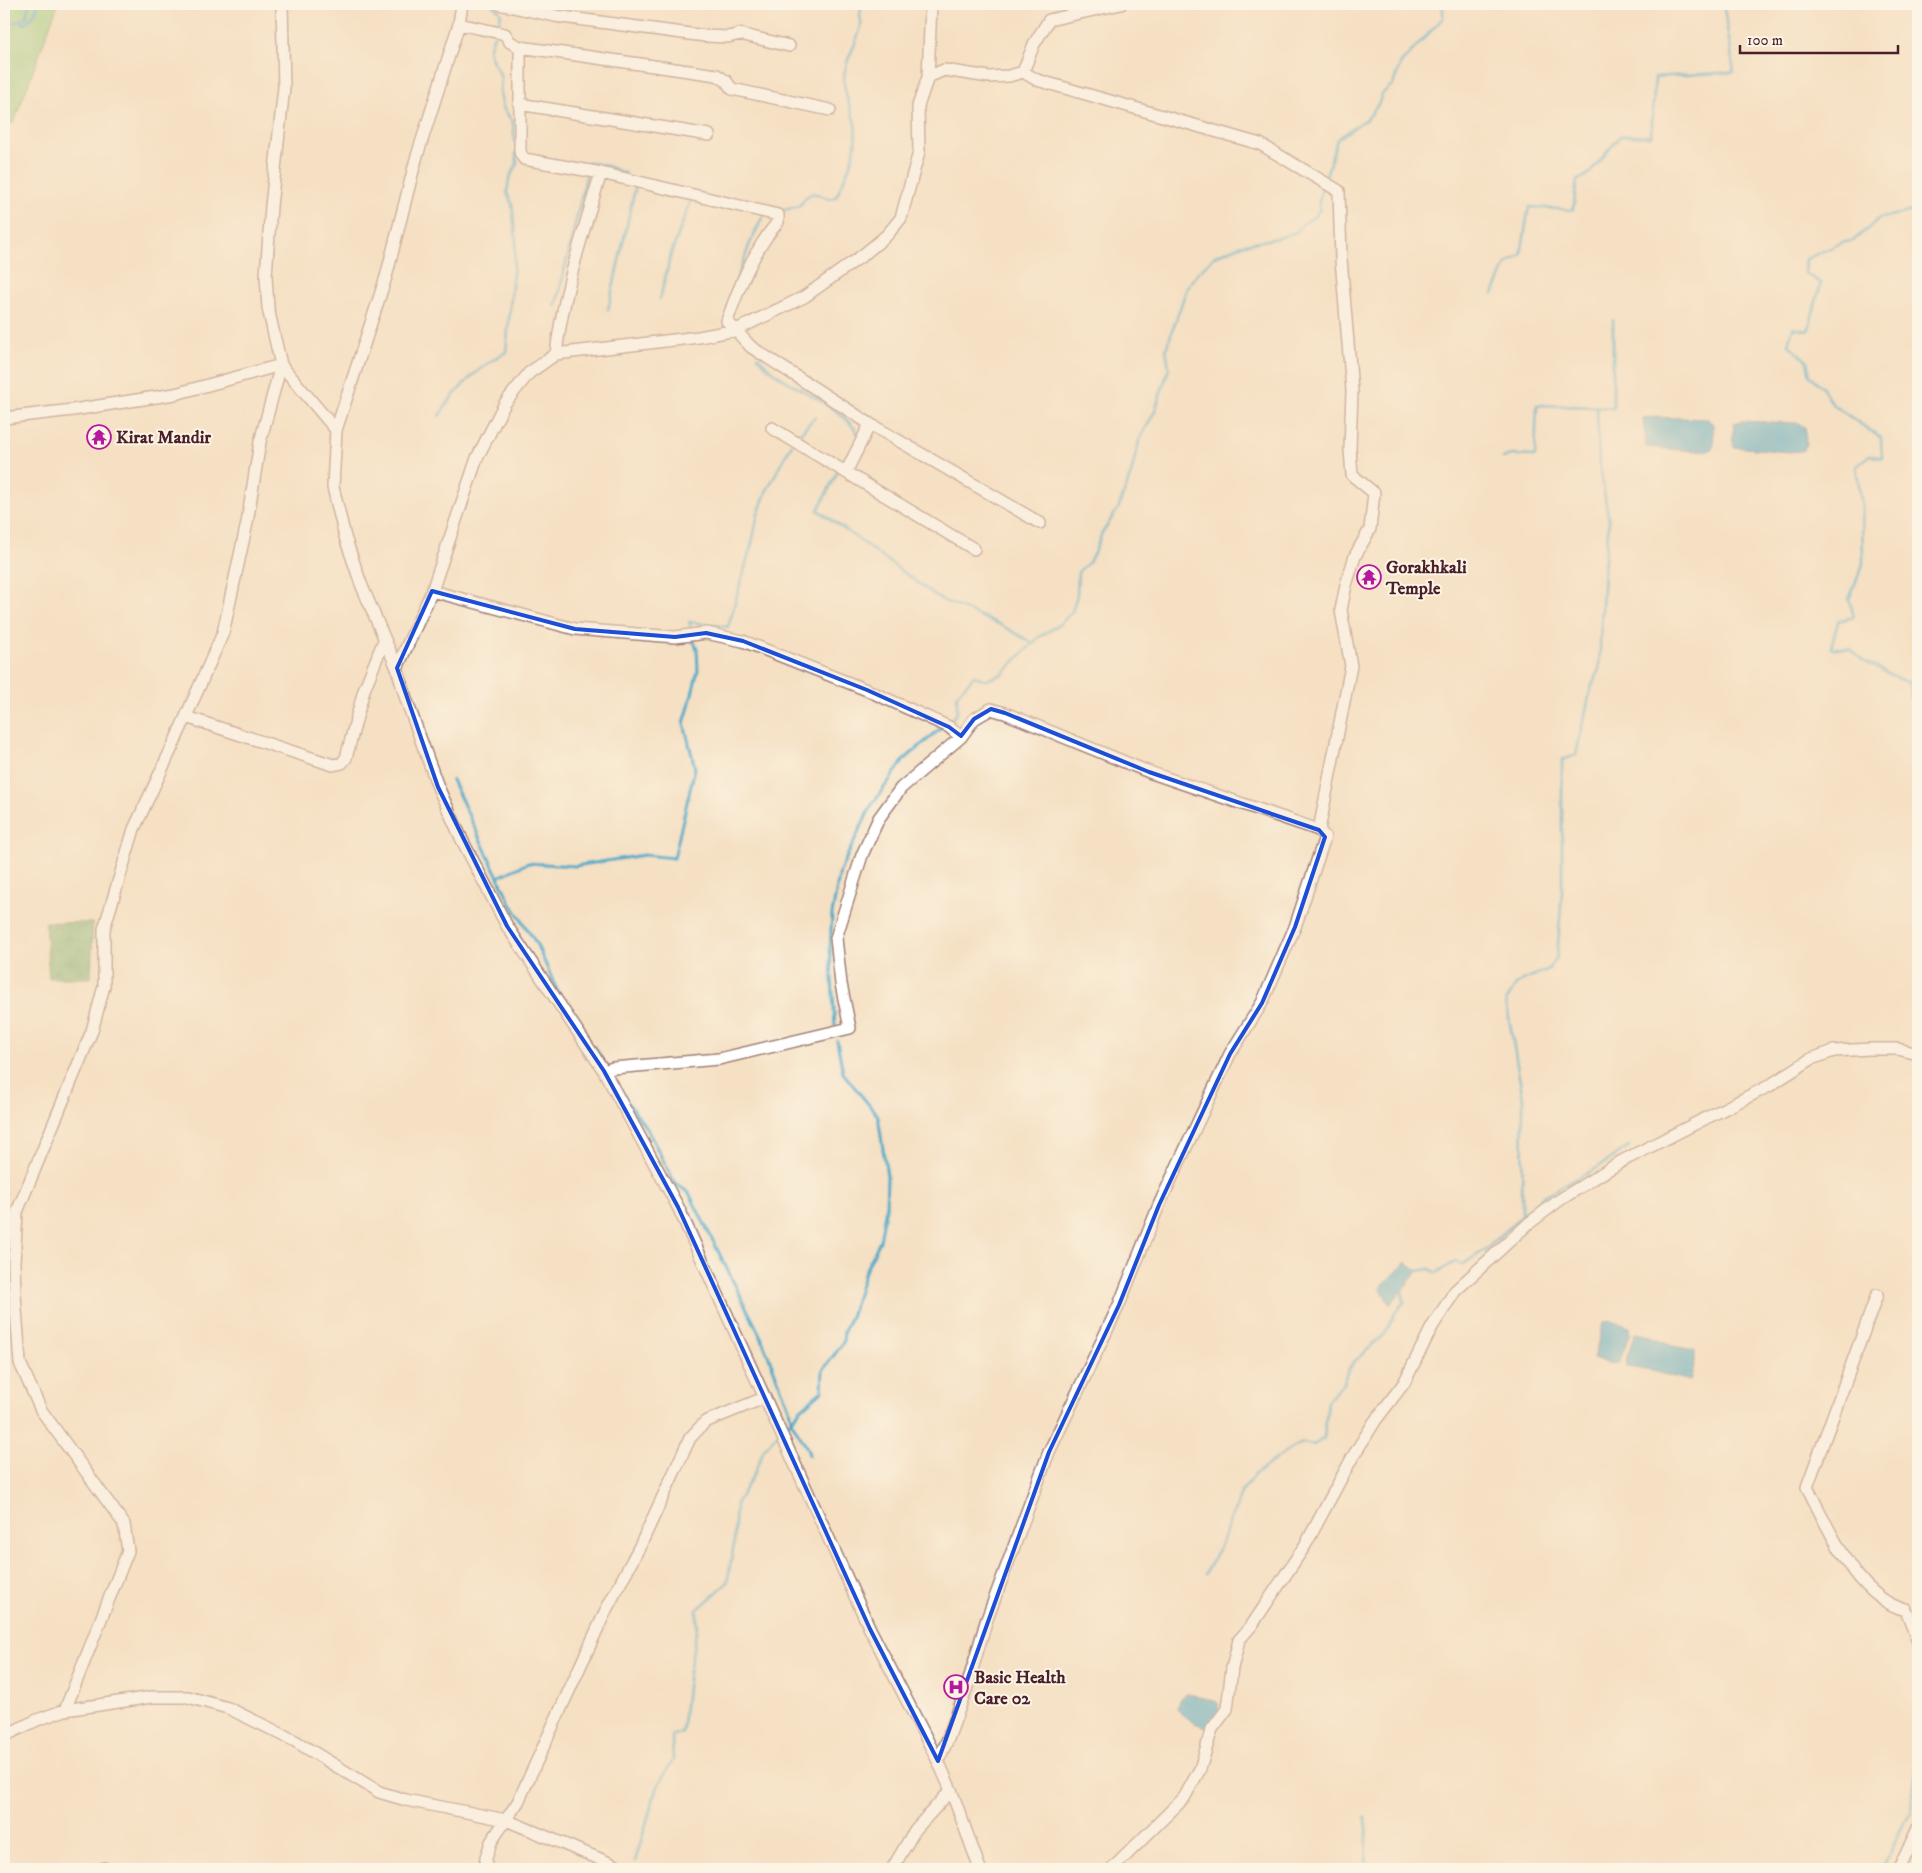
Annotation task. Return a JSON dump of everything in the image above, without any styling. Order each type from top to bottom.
[{"type":"street","points":[[282,4],[284,87],[271,206],[266,276],[268,308],[281,365],[336,430]]},
{"type":"street","points":[[462,4],[459,24],[416,159],[386,277],[336,430],[333,487],[345,538],[361,584],[397,668],[406,699],[438,787],[462,840],[507,926],[604,1071],[678,1208],[870,1629],[938,1761],[951,1790],[980,1869]]},
{"type":"street","points":[[499,4],[555,16],[705,36],[728,37],[740,34],[789,46]]},
{"type":"street","points":[[397,668],[432,591],[477,458],[505,403],[529,373],[556,354],[699,337],[736,330],[804,297],[888,235],[901,218],[919,152],[918,106],[928,77],[931,4]]},
{"type":"street","points":[[1023,72],[1034,44],[1049,20],[1121,4]]},
{"type":"street","points":[[459,24],[505,34],[510,42],[520,47],[717,75],[726,81],[732,89],[830,110]]},
{"type":"street","points":[[520,47],[520,152],[524,159],[601,173],[778,215],[778,222],[767,234],[754,258],[727,322],[751,347],[870,424],[1040,523]]},
{"type":"street","points":[[928,77],[944,70],[989,77],[1009,76],[1023,72],[1037,80],[1260,144],[1339,191],[1341,259],[1352,391],[1350,448],[1352,475],[1374,493],[1370,529],[1355,556],[1341,610],[1351,666],[1319,830]]},
{"type":"street","points":[[519,104],[709,135]]},
{"type":"street","points":[[556,354],[559,330],[587,219],[601,173]]},
{"type":"street","points":[[4,418],[73,410],[175,394],[281,365]]},
{"type":"street","points":[[65,1710],[128,1551],[124,1524],[41,1410],[20,1363],[14,1287],[17,1212],[92,1031],[104,986],[104,929],[134,830],[223,632],[247,523],[260,442],[281,365]]},
{"type":"street","points":[[846,472],[870,424]]},
{"type":"street","points":[[772,428],[974,548]]},
{"type":"street","points":[[432,591],[575,629],[675,637],[706,633],[743,641],[867,690],[949,727],[961,737]]},
{"type":"street","points":[[186,717],[333,765],[342,763],[346,758],[364,690],[384,640]]},
{"type":"street","points":[[604,1071],[613,1068],[719,1059],[850,1028],[841,984],[836,938],[862,855],[879,818],[901,788],[961,737],[974,719],[991,709],[1006,713],[1149,772],[1319,830],[1325,837],[1295,927],[1262,1003],[1230,1054],[1159,1205],[1119,1305],[1049,1452],[986,1622],[948,1739],[938,1761]]},
{"type":"street","points":[[1112,1869],[1184,1798],[1200,1769],[1212,1728],[1228,1709],[1232,1668],[1239,1640],[1252,1625],[1306,1544],[1352,1458],[1375,1421],[1404,1383],[1432,1327],[1455,1291],[1528,1224],[1561,1199],[1622,1161],[1769,1086],[1811,1059],[1834,1051],[1871,1049],[1898,1049],[1918,1054]]},
{"type":"street","points":[[1877,1295],[1808,1487],[1843,1554],[1868,1589],[1893,1607],[1906,1610],[1918,1642]]},
{"type":"street","points":[[485,1869],[491,1842],[518,1802],[606,1610],[641,1544],[690,1438],[705,1422],[764,1398]]},
{"type":"street","points":[[4,1736],[37,1720],[65,1710],[152,1697],[188,1697],[228,1708],[265,1726],[295,1741],[379,1792],[415,1802],[506,1820],[624,1869]]},
{"type":"street","points":[[892,1869],[915,1830],[951,1790]]},
{"type":"street","points":[[1899,1869],[1918,1828]]},
{"type":"highlighted area","points":[[432,591],[575,629],[675,637],[706,633],[743,641],[867,690],[949,727],[961,736],[974,719],[991,709],[1149,772],[1319,830],[1325,837],[1295,927],[1262,1003],[1230,1054],[1159,1205],[1119,1305],[1049,1452],[938,1761],[870,1629],[678,1207],[604,1071],[507,926],[438,787],[397,668]]},
{"type":"green space","points":[[4,4],[58,4],[14,122],[4,127]]},
{"type":"green space","points":[[45,922],[93,923],[91,978],[49,978]]},
{"type":"water","points":[[1643,418],[1708,419],[1713,424],[1714,444],[1711,450],[1692,451],[1646,447]]},
{"type":"water","points":[[1741,421],[1798,423],[1805,427],[1806,444],[1803,451],[1788,452],[1734,447],[1732,438],[1734,423]]},
{"type":"water","points":[[1406,1262],[1418,1271],[1390,1305],[1380,1288]]},
{"type":"water","points":[[1611,1321],[1629,1327],[1631,1333],[1618,1364],[1606,1363],[1594,1358],[1603,1322]]},
{"type":"water","points":[[1636,1333],[1648,1335],[1672,1346],[1695,1350],[1695,1362],[1690,1381],[1652,1371],[1627,1367],[1626,1359]]},
{"type":"water","points":[[1186,1693],[1218,1702],[1219,1711],[1210,1728],[1187,1719],[1177,1708],[1181,1698]]},
{"type":"waterway","points":[[19,21],[26,17],[29,4]]},
{"type":"waterway","points":[[4,31],[11,23],[19,21],[25,24],[34,15],[38,4]]},
{"type":"waterway","points":[[490,4],[498,9],[501,14],[497,29]]},
{"type":"waterway","points":[[779,211],[799,206],[806,197],[813,193],[830,199],[836,197],[848,171],[854,153],[856,134],[844,80],[848,59],[861,26],[860,14],[863,4]]},
{"type":"waterway","points":[[951,720],[957,713],[957,695],[974,676],[986,680],[1002,674],[1039,637],[1060,624],[1072,612],[1077,595],[1078,572],[1089,562],[1102,533],[1118,509],[1131,474],[1139,441],[1155,411],[1169,368],[1166,349],[1187,288],[1197,274],[1215,256],[1245,244],[1278,238],[1296,232],[1303,224],[1314,217],[1320,209],[1319,200],[1337,139],[1368,118],[1379,103],[1382,94],[1393,84],[1401,63],[1443,18],[1443,4]]},
{"type":"waterway","points":[[1493,294],[1506,264],[1521,255],[1529,207],[1573,210],[1577,181],[1590,173],[1620,136],[1651,136],[1655,77],[1734,72],[1724,8],[1726,4]]},
{"type":"waterway","points":[[494,35],[489,49],[501,77],[500,91],[503,108],[513,122],[515,142]]},
{"type":"waterway","points":[[439,416],[452,397],[468,380],[506,352],[516,241],[512,204],[507,193],[509,179],[517,164],[516,153]]},
{"type":"waterway","points":[[588,167],[589,162],[607,166],[626,174]]},
{"type":"waterway","points":[[556,306],[587,173]]},
{"type":"waterway","points":[[608,310],[636,184]]},
{"type":"waterway","points":[[660,299],[671,254],[692,197]]},
{"type":"waterway","points":[[1918,210],[1880,218],[1853,241],[1843,242],[1806,259],[1805,273],[1821,283],[1808,331],[1793,328],[1788,344],[1807,361],[1810,376],[1822,387],[1833,405],[1881,438],[1882,458],[1869,455],[1856,467],[1862,506],[1863,564],[1849,599],[1854,617],[1838,621],[1831,648],[1850,649],[1863,661],[1908,683],[1918,739]]},
{"type":"waterway","points":[[731,296],[750,243],[764,214]]},
{"type":"waterway","points":[[1522,1217],[1523,1099],[1506,1001],[1516,985],[1549,969],[1557,957],[1562,893],[1562,760],[1576,755],[1591,688],[1599,669],[1604,568],[1609,522],[1599,461],[1597,407],[1613,408],[1613,320]]},
{"type":"waterway","points":[[758,357],[769,369],[837,412],[850,423],[860,436]]},
{"type":"waterway","points":[[1503,458],[1511,455],[1535,456],[1537,405],[1597,407]]},
{"type":"waterway","points":[[795,439],[815,417]]},
{"type":"waterway","points":[[691,628],[689,622],[728,627],[752,543],[758,514],[767,490],[792,444]]},
{"type":"waterway","points":[[842,466],[849,454]]},
{"type":"waterway","points":[[838,471],[818,510],[940,599],[1001,625],[1034,644]]},
{"type":"waterway","points":[[498,877],[528,863],[575,866],[644,855],[674,858],[695,768],[684,723],[698,670],[697,649],[692,637]]},
{"type":"waterway","points":[[1908,683],[1918,671]]},
{"type":"waterway","points":[[835,1026],[830,948],[832,914],[840,871],[871,806],[904,760],[941,728]]},
{"type":"waterway","points":[[452,780],[510,902],[536,943],[559,994]]},
{"type":"waterway","points":[[788,1424],[800,1410],[822,1391],[823,1370],[843,1343],[844,1331],[852,1314],[865,1271],[880,1241],[886,1207],[887,1176],[878,1116],[843,1073],[837,1041]]},
{"type":"waterway","points":[[595,1047],[606,1065]]},
{"type":"waterway","points":[[626,1100],[647,1129],[675,1183],[689,1193],[761,1337],[789,1408],[791,1421],[807,1448],[809,1455]]},
{"type":"waterway","points":[[1418,1271],[1430,1269],[1436,1273],[1456,1261],[1462,1265],[1486,1249],[1545,1195],[1597,1168],[1629,1146]]},
{"type":"waterway","points":[[1206,1573],[1219,1549],[1242,1491],[1254,1475],[1287,1451],[1302,1443],[1314,1445],[1324,1438],[1328,1401],[1343,1383],[1348,1370],[1354,1362],[1385,1334],[1396,1311],[1404,1302],[1402,1290]]},
{"type":"waterway","points":[[635,1861],[657,1787],[673,1760],[672,1736],[682,1732],[697,1626],[697,1610],[727,1583],[734,1544],[736,1504],[754,1474],[764,1449],[778,1434]]},
{"type":"waterway","points":[[1881,1869],[1909,1812],[1918,1755]]},
{"type":"waterway","points":[[1365,1817],[1367,1839],[1366,1869]]},
{"type":"place","name":"Kirat Mandir","points":[[99,437]]},
{"type":"place","name":"Gorakhkali Temple","points":[[1369,577]]},
{"type":"place","name":"Basic Health Care 02","points":[[956,1687]]}]
